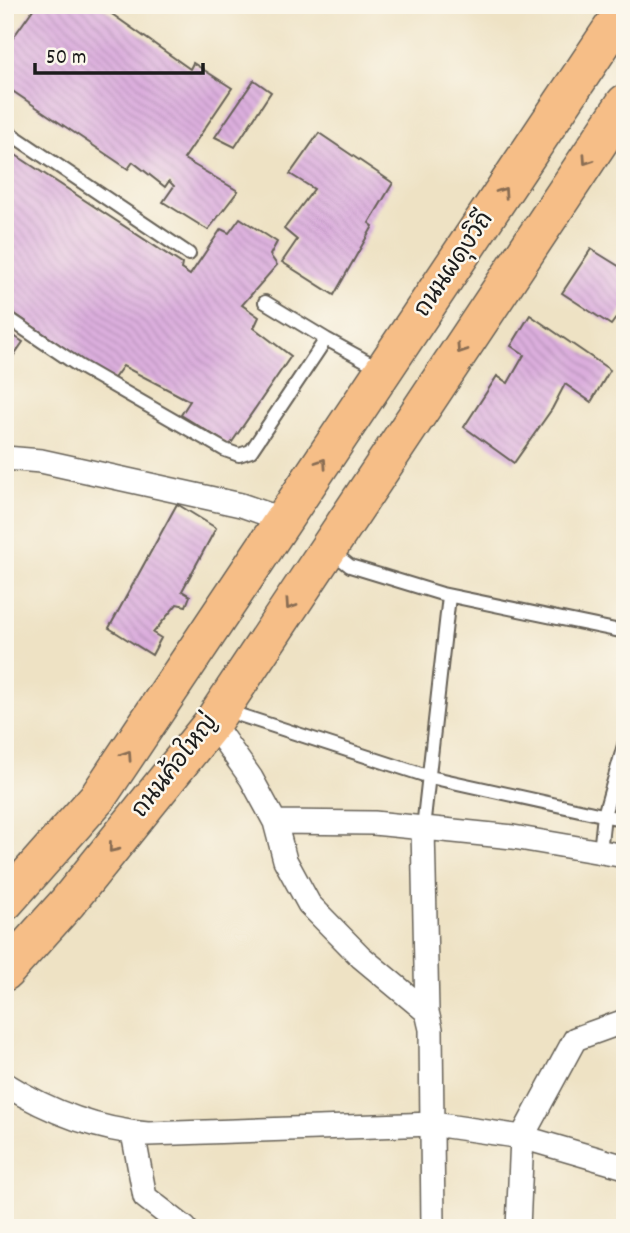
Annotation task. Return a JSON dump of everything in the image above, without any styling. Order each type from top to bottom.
[{"type":"main road","name":"ถนนผดุงวิถี","points":[[284,520],[625,9]]},
{"type":"main road","name":"ถนนผดุงวิถี","points":[[328,548],[625,103]]},
{"type":"main road","name":"ถนนค้อใหญ่","points":[[5,902],[98,797],[284,520]]},
{"type":"main road","name":"ถนนค้อใหญ่","points":[[5,972],[67,903],[216,716],[328,548]]},
{"type":"street","points":[[5,458],[41,461],[241,505],[284,520]]},
{"type":"street","points":[[216,716],[275,822],[285,860],[309,904],[361,957],[427,1012]]},
{"type":"street","points":[[275,822],[374,823],[513,837],[625,856]]},
{"type":"street","points":[[424,828],[427,1012],[431,1029],[433,1228]]},
{"type":"street","points":[[518,1228],[522,1137],[575,1039],[625,1021]]},
{"type":"street","points":[[5,1084],[31,1101],[114,1131],[133,1133],[433,1124],[522,1137],[625,1167]]},
{"type":"street","points":[[133,1133],[145,1197],[185,1228]]},
{"type":"lane","points":[[5,130],[189,254]]},
{"type":"lane","points":[[265,302],[384,371]]},
{"type":"lane","points":[[5,316],[79,366],[225,450],[239,455],[251,451],[326,339]]},
{"type":"lane","points":[[328,548],[350,566],[449,596],[625,632]]},
{"type":"lane","points":[[424,828],[449,596]]},
{"type":"lane","points":[[216,716],[430,777],[625,820]]},
{"type":"lane","points":[[600,852],[604,816],[625,742]]},
{"type":"building","points":[[5,5],[15,5],[5,21]]},
{"type":"building","points":[[36,5],[99,5],[190,69],[193,63],[232,88],[184,159],[238,191],[208,230],[163,202],[174,186],[169,181],[165,187],[133,162],[128,169],[5,86],[5,49]]},
{"type":"building","points":[[254,80],[271,92],[235,147],[215,137]]},
{"type":"building","points":[[319,133],[393,183],[369,223],[373,226],[334,295],[282,262],[297,240],[284,229],[314,189],[290,174]]},
{"type":"building","points":[[5,148],[182,264],[181,269],[190,275],[221,229],[229,233],[240,218],[277,242],[270,255],[277,265],[242,305],[259,317],[254,328],[291,356],[230,445],[181,415],[190,401],[123,366],[112,381],[5,307]]},
{"type":"building","points":[[591,249],[625,270],[625,306],[611,325],[562,293]]},
{"type":"building","points":[[530,315],[610,370],[591,402],[565,384],[552,409],[514,463],[464,427],[497,376],[508,383],[524,355],[511,346]]},
{"type":"building","points":[[5,330],[23,342],[5,368]]},
{"type":"building","points":[[177,504],[216,528],[182,591],[190,596],[186,606],[177,604],[153,633],[161,638],[152,655],[109,628]]}]
